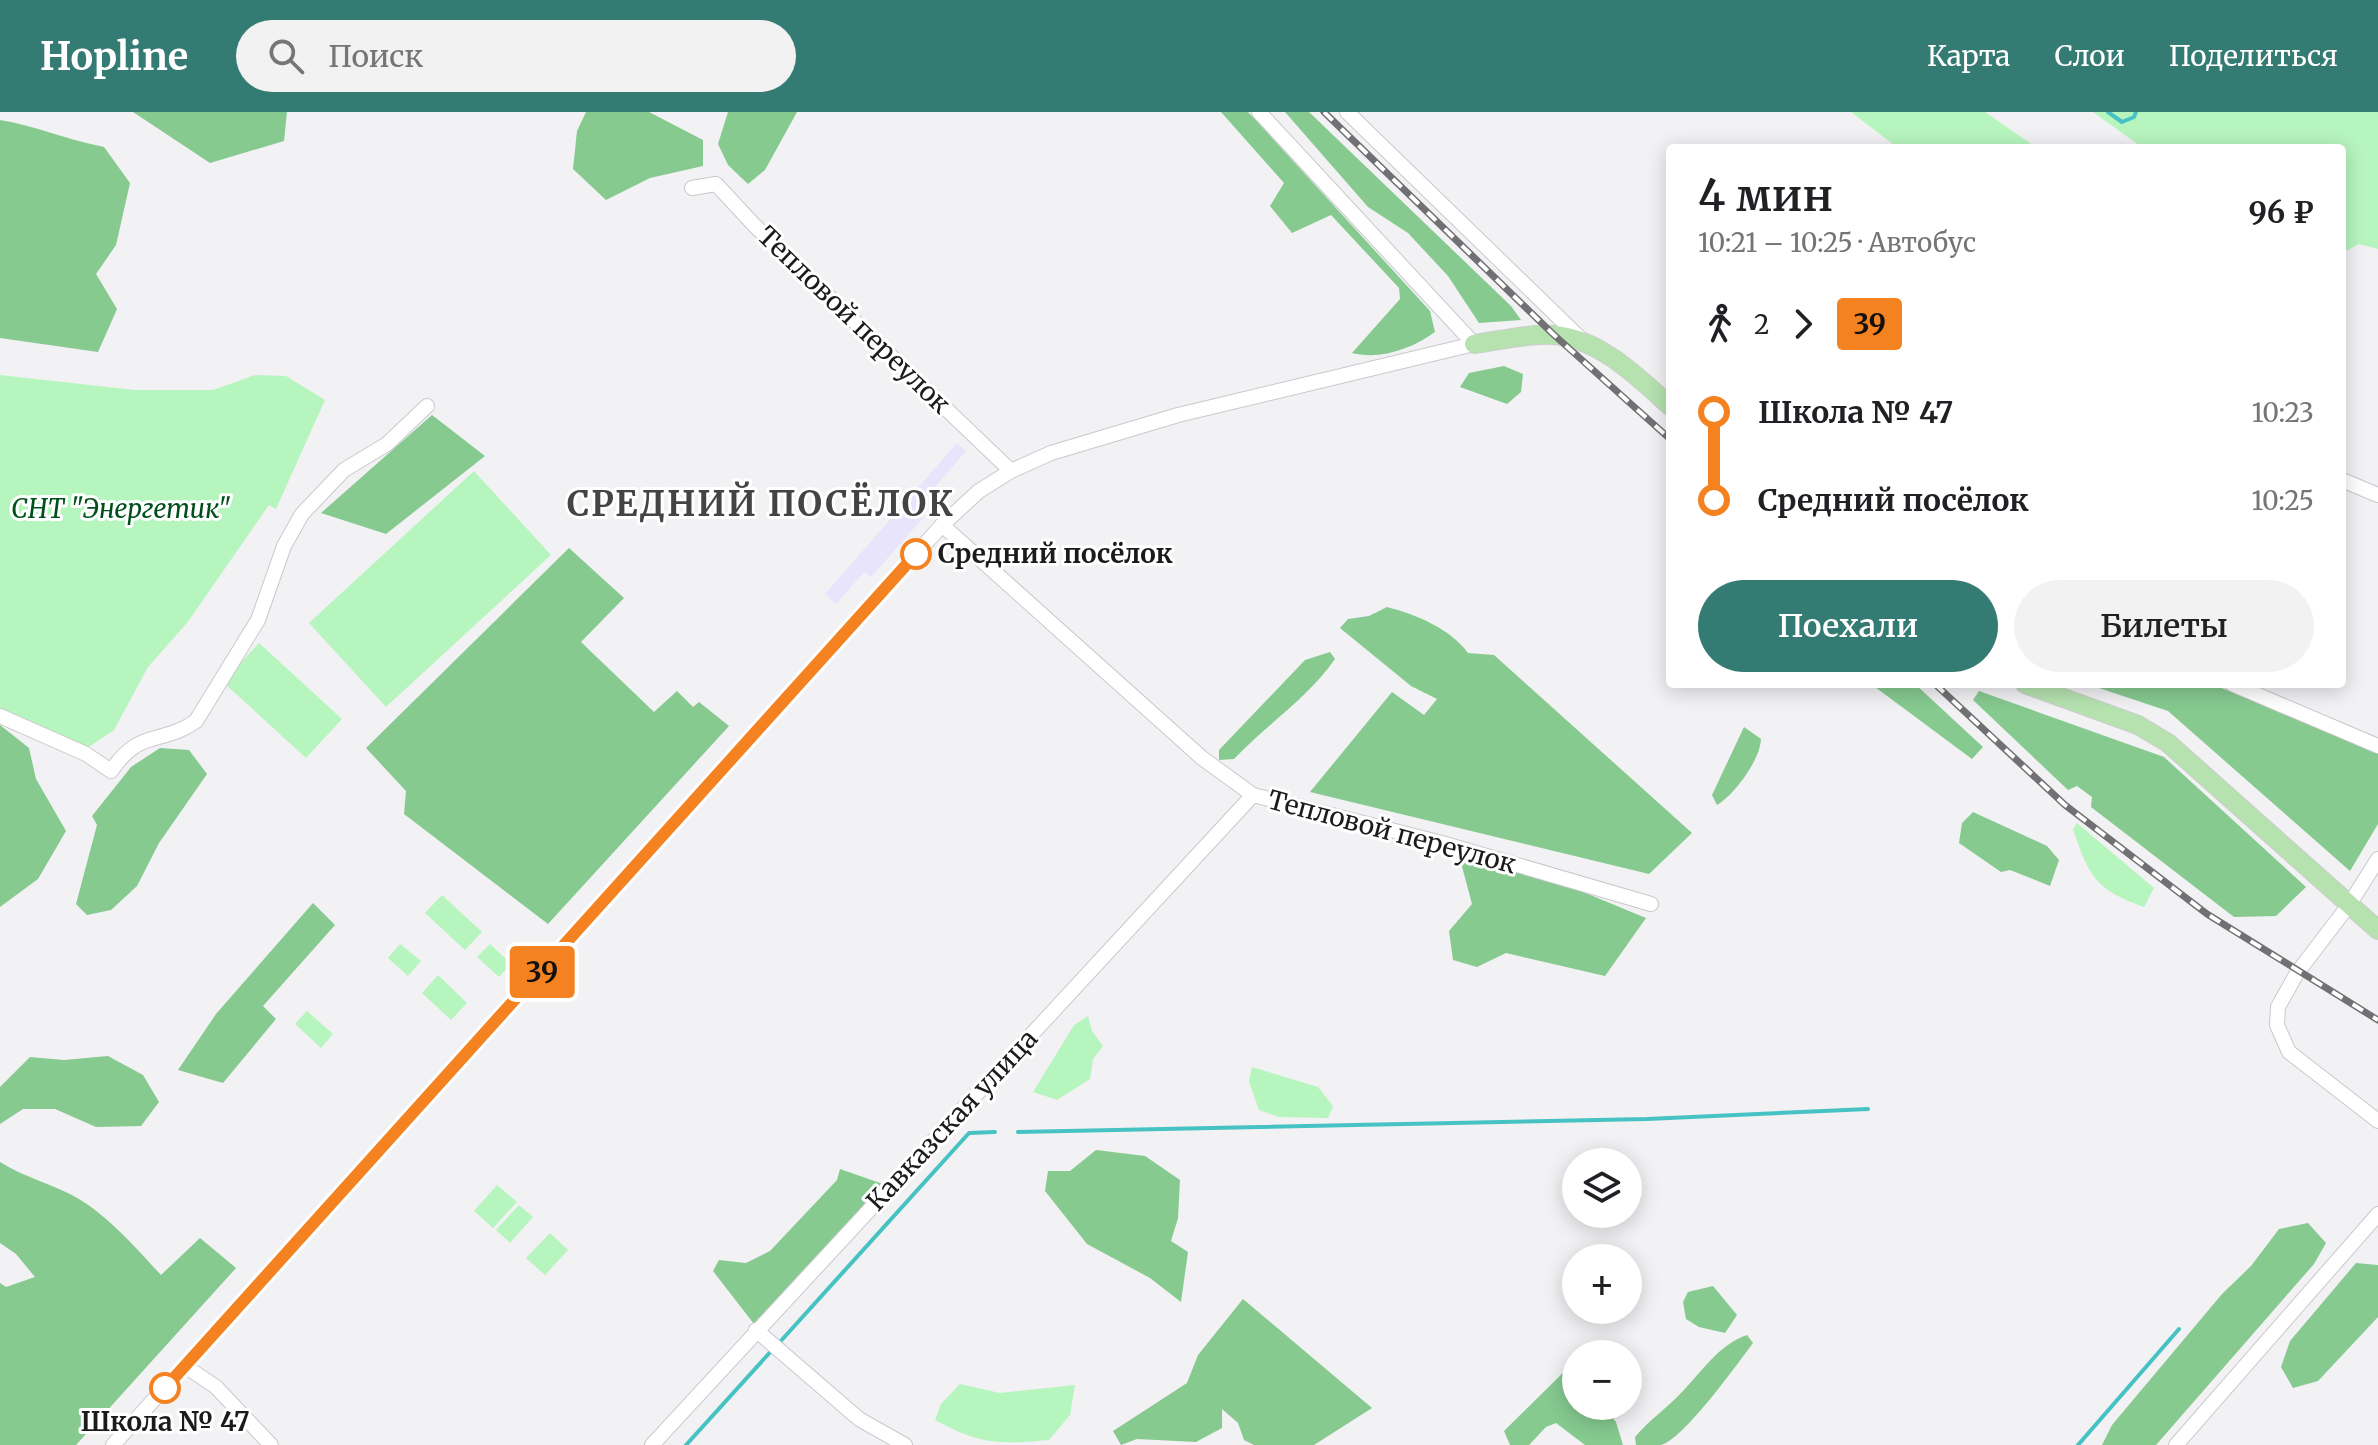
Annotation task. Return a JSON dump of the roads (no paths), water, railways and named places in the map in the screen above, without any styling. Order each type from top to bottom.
[{"type":"main road","points":[[1474,344],[1553,334],[1584,342],[1628,369],[1666,402]]},
{"type":"main road","points":[[2036,688],[2138,725],[2168,743],[2378,930]]},
{"type":"street","points":[[113,1445],[942,525],[979,491],[1011,471],[1062,450],[1178,415],[1474,344],[1259,112]]},
{"type":"street","points":[[1347,112],[1584,342]]},
{"type":"street","name":"Тепловой переулок","points":[[692,188],[716,184],[755,226],[1011,471]]},
{"type":"street","points":[[0,716],[86,754],[111,771],[133,743],[185,729],[196,721],[258,620],[284,546],[302,514],[344,470],[387,444],[427,406]]},
{"type":"street","points":[[2346,482],[2378,495]]},
{"type":"street","name":"Тепловой переулок","points":[[942,525],[1202,758],[1253,795],[1442,843],[1651,904]]},
{"type":"street","points":[[2241,688],[2378,746]]},
{"type":"street","name":"Кавказская улица","points":[[652,1445],[760,1334],[1253,795]]},
{"type":"street","points":[[2378,859],[2349,905],[2297,973],[2278,1007],[2277,1025],[2289,1052],[2378,1121]]},
{"type":"street","points":[[2176,1445],[2378,1214]]},
{"type":"street","points":[[760,1334],[859,1419],[905,1445]]},
{"type":"street","points":[[185,1366],[216,1387],[271,1445]]},
{"type":"waterway","points":[[2108,112],[2122,122],[2134,117],[2136,112]]},
{"type":"waterway","points":[[1018,1132],[1647,1119],[1868,1109]]},
{"type":"waterway","points":[[779,1343],[969,1133],[995,1132]]},
{"type":"waterway","points":[[2078,1445],[2179,1329]]},
{"type":"waterway","points":[[686,1445],[773,1349]]},
{"type":"railway","points":[[1324,112],[1553,334],[1666,435]]},
{"type":"railway","points":[[1939,688],[2065,805],[2207,914],[2378,1020]]},
{"type":"place","name":"Средний посёлок","points":[[916,554]]},
{"type":"place","name":"Школа № 47","points":[[165,1388]]},
{"type":"district","name":"СРЕДНИЙ ПОСЁЛОК","points":[[761,504]]},
{"type":"park label","name":"СНТ \"Энергетик\"","points":[[121,509]]}]
